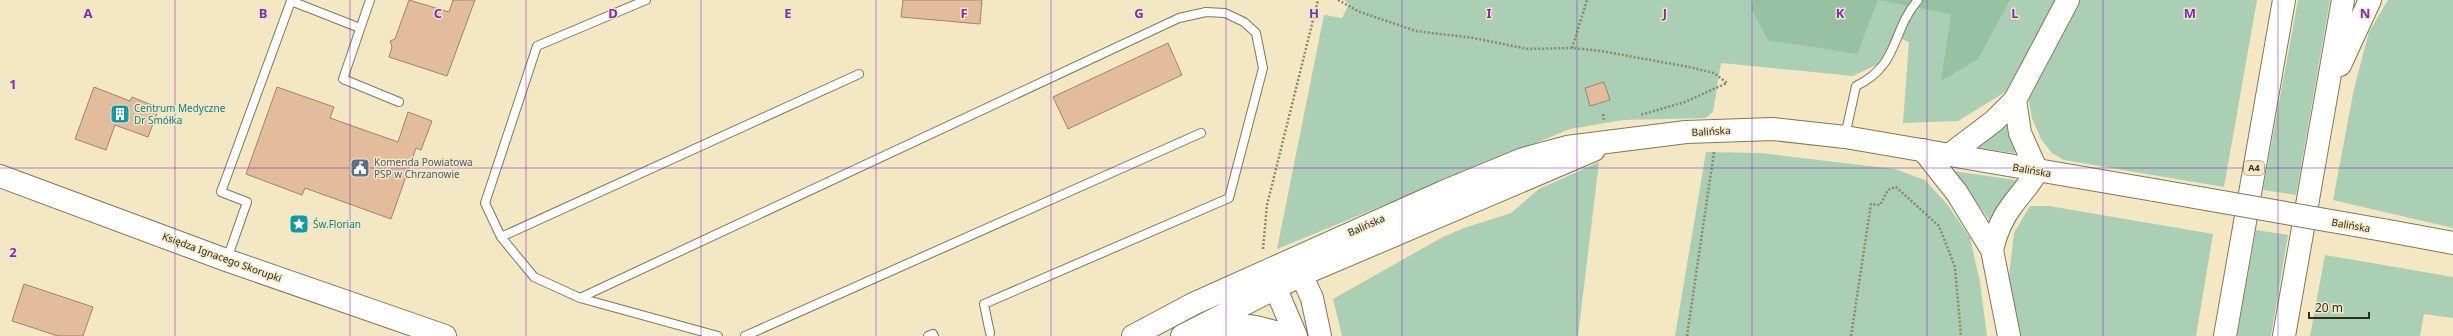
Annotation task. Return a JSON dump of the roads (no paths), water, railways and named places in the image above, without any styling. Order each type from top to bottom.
[{"type":"main road","points":[[1950,155],[1994,121],[2015,100],[2068,0]]},
{"type":"main road","name":"A4","points":[[2225,336],[2284,0]]},
{"type":"main road","points":[[2284,336],[2343,0]]},
{"type":"main road","points":[[2326,95],[2370,0]]},
{"type":"main road","points":[[1992,250],[2002,221],[2013,203],[2030,185],[2037,170],[2020,133],[2015,100]]},
{"type":"main road","name":"Balińska","points":[[1133,336],[1193,304],[1271,278],[1297,266],[1445,212],[1572,161],[1609,143],[1715,130],[1773,129],[1845,137],[2453,243]]},
{"type":"main road","points":[[1923,150],[1957,193],[1992,250],[2009,336]]},
{"type":"main road","name":"Księdza Ignacego Skorupki","points":[[0,176],[226,260],[445,336]]},
{"type":"main road","points":[[1297,266],[1312,298],[1320,336]]},
{"type":"main road","name":"Balińska","points":[[1185,334],[1271,278]]},
{"type":"main road","points":[[1271,278],[1296,336]]},
{"type":"main road","points":[[1185,334],[1221,325],[1240,324],[1260,327],[1287,336]]},
{"type":"lane","points":[[370,0],[343,79],[399,102]]},
{"type":"lane","points":[[646,0],[537,46],[485,203],[501,237],[534,277],[580,298],[718,336]]},
{"type":"lane","points":[[1845,137],[1856,86],[1876,75],[1888,60],[1904,24],[1918,0]]},
{"type":"lane","points":[[226,260],[247,202],[221,192],[291,1],[360,28]]},
{"type":"lane","points":[[580,298],[1179,18],[1206,12],[1225,13],[1244,22],[1256,33],[1263,68],[1229,198],[984,304],[990,333]]},
{"type":"lane","points":[[501,237],[859,74]]},
{"type":"lane","points":[[744,336],[1201,133]]},
{"type":"place","name":"Centrum Medyczne Dr Smółka","points":[[120,114]]},
{"type":"place","name":"Komenda Powiatowa PSP w Chrzanowie","points":[[360,168]]},
{"type":"place","name":"Św.Florian","points":[[299,224]]}]
